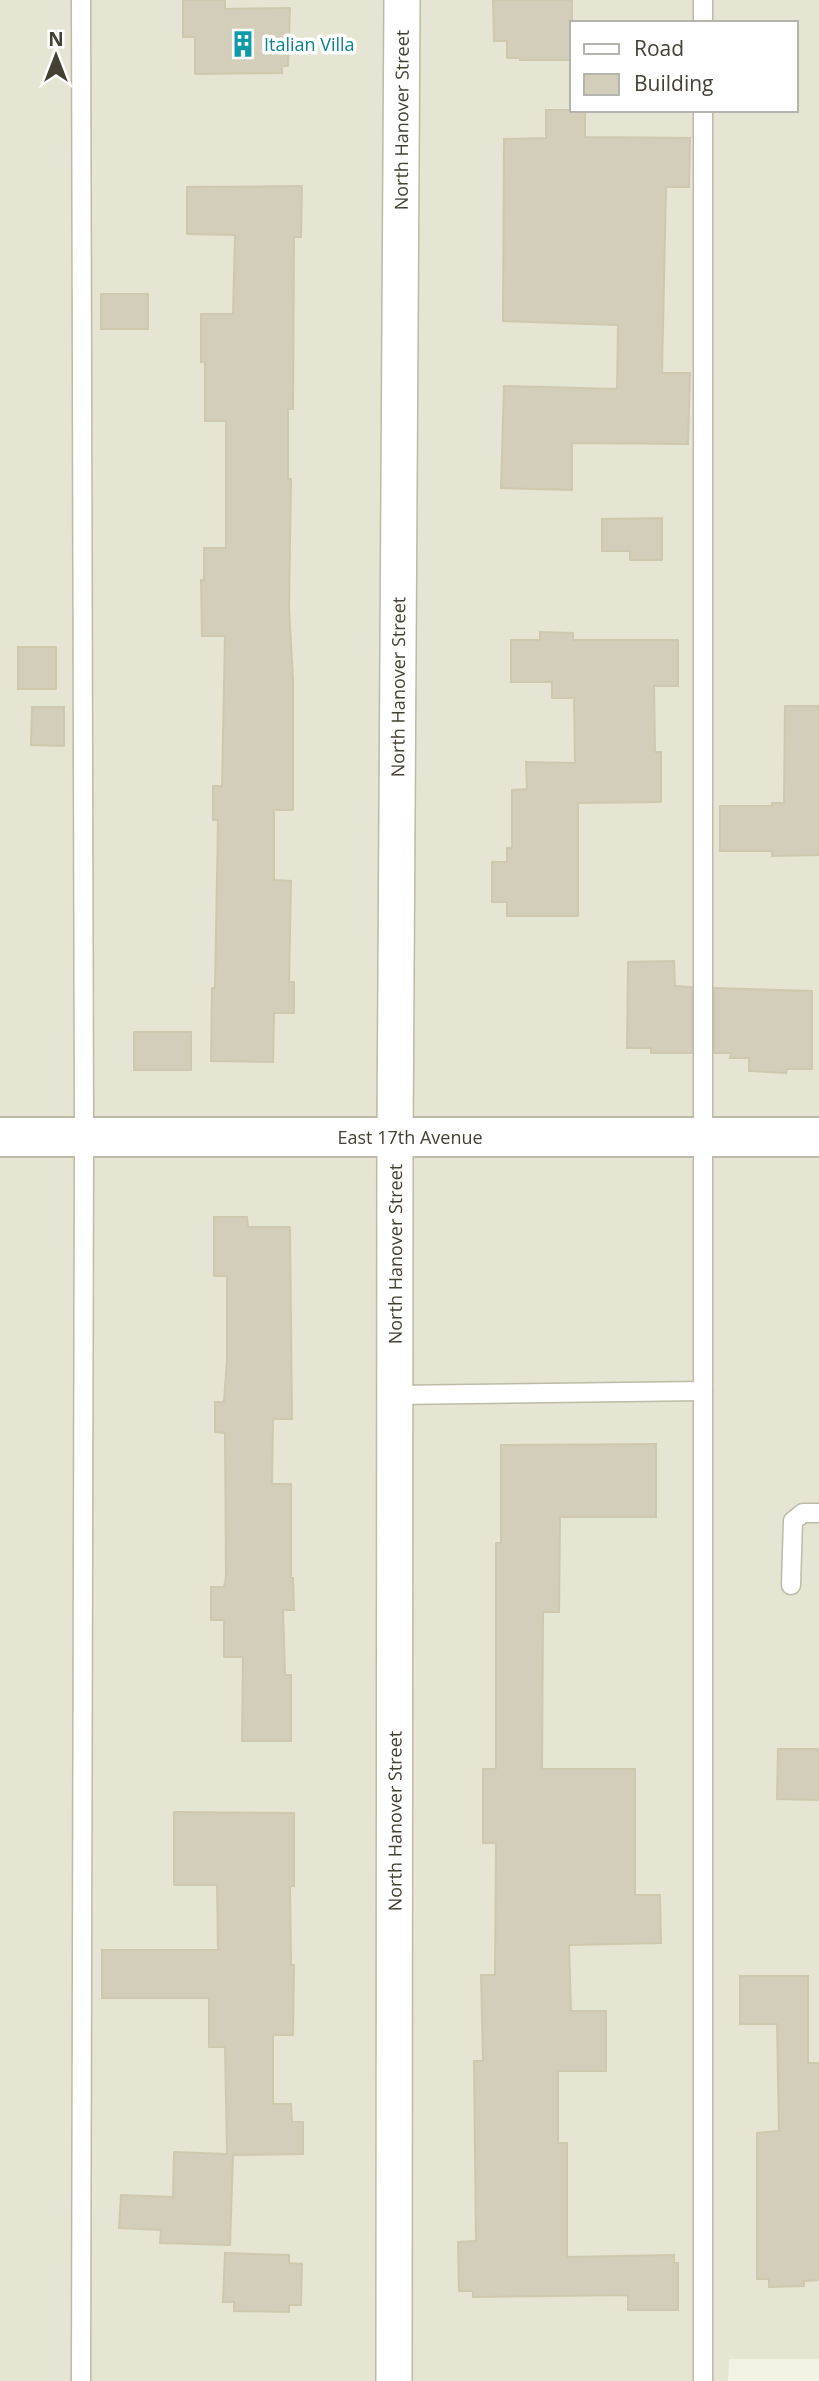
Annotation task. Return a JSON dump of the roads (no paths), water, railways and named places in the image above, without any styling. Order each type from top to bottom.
[{"type":"street","name":"North Hanover Street","points":[[394,2381],[395,1137],[401,0]]},
{"type":"street","name":"East 17th Avenue","points":[[0,1137],[819,1137]]},
{"type":"lane","points":[[81,0],[84,1137],[81,2381]]},
{"type":"lane","points":[[703,0],[703,21]]},
{"type":"lane","points":[[703,112],[703,2381]]},
{"type":"lane","points":[[395,1395],[703,1391]]},
{"type":"lane","points":[[791,1586],[793,1521],[803,1513],[819,1514]]},
{"type":"place","name":"Italian Villa","points":[[243,44]]}]
